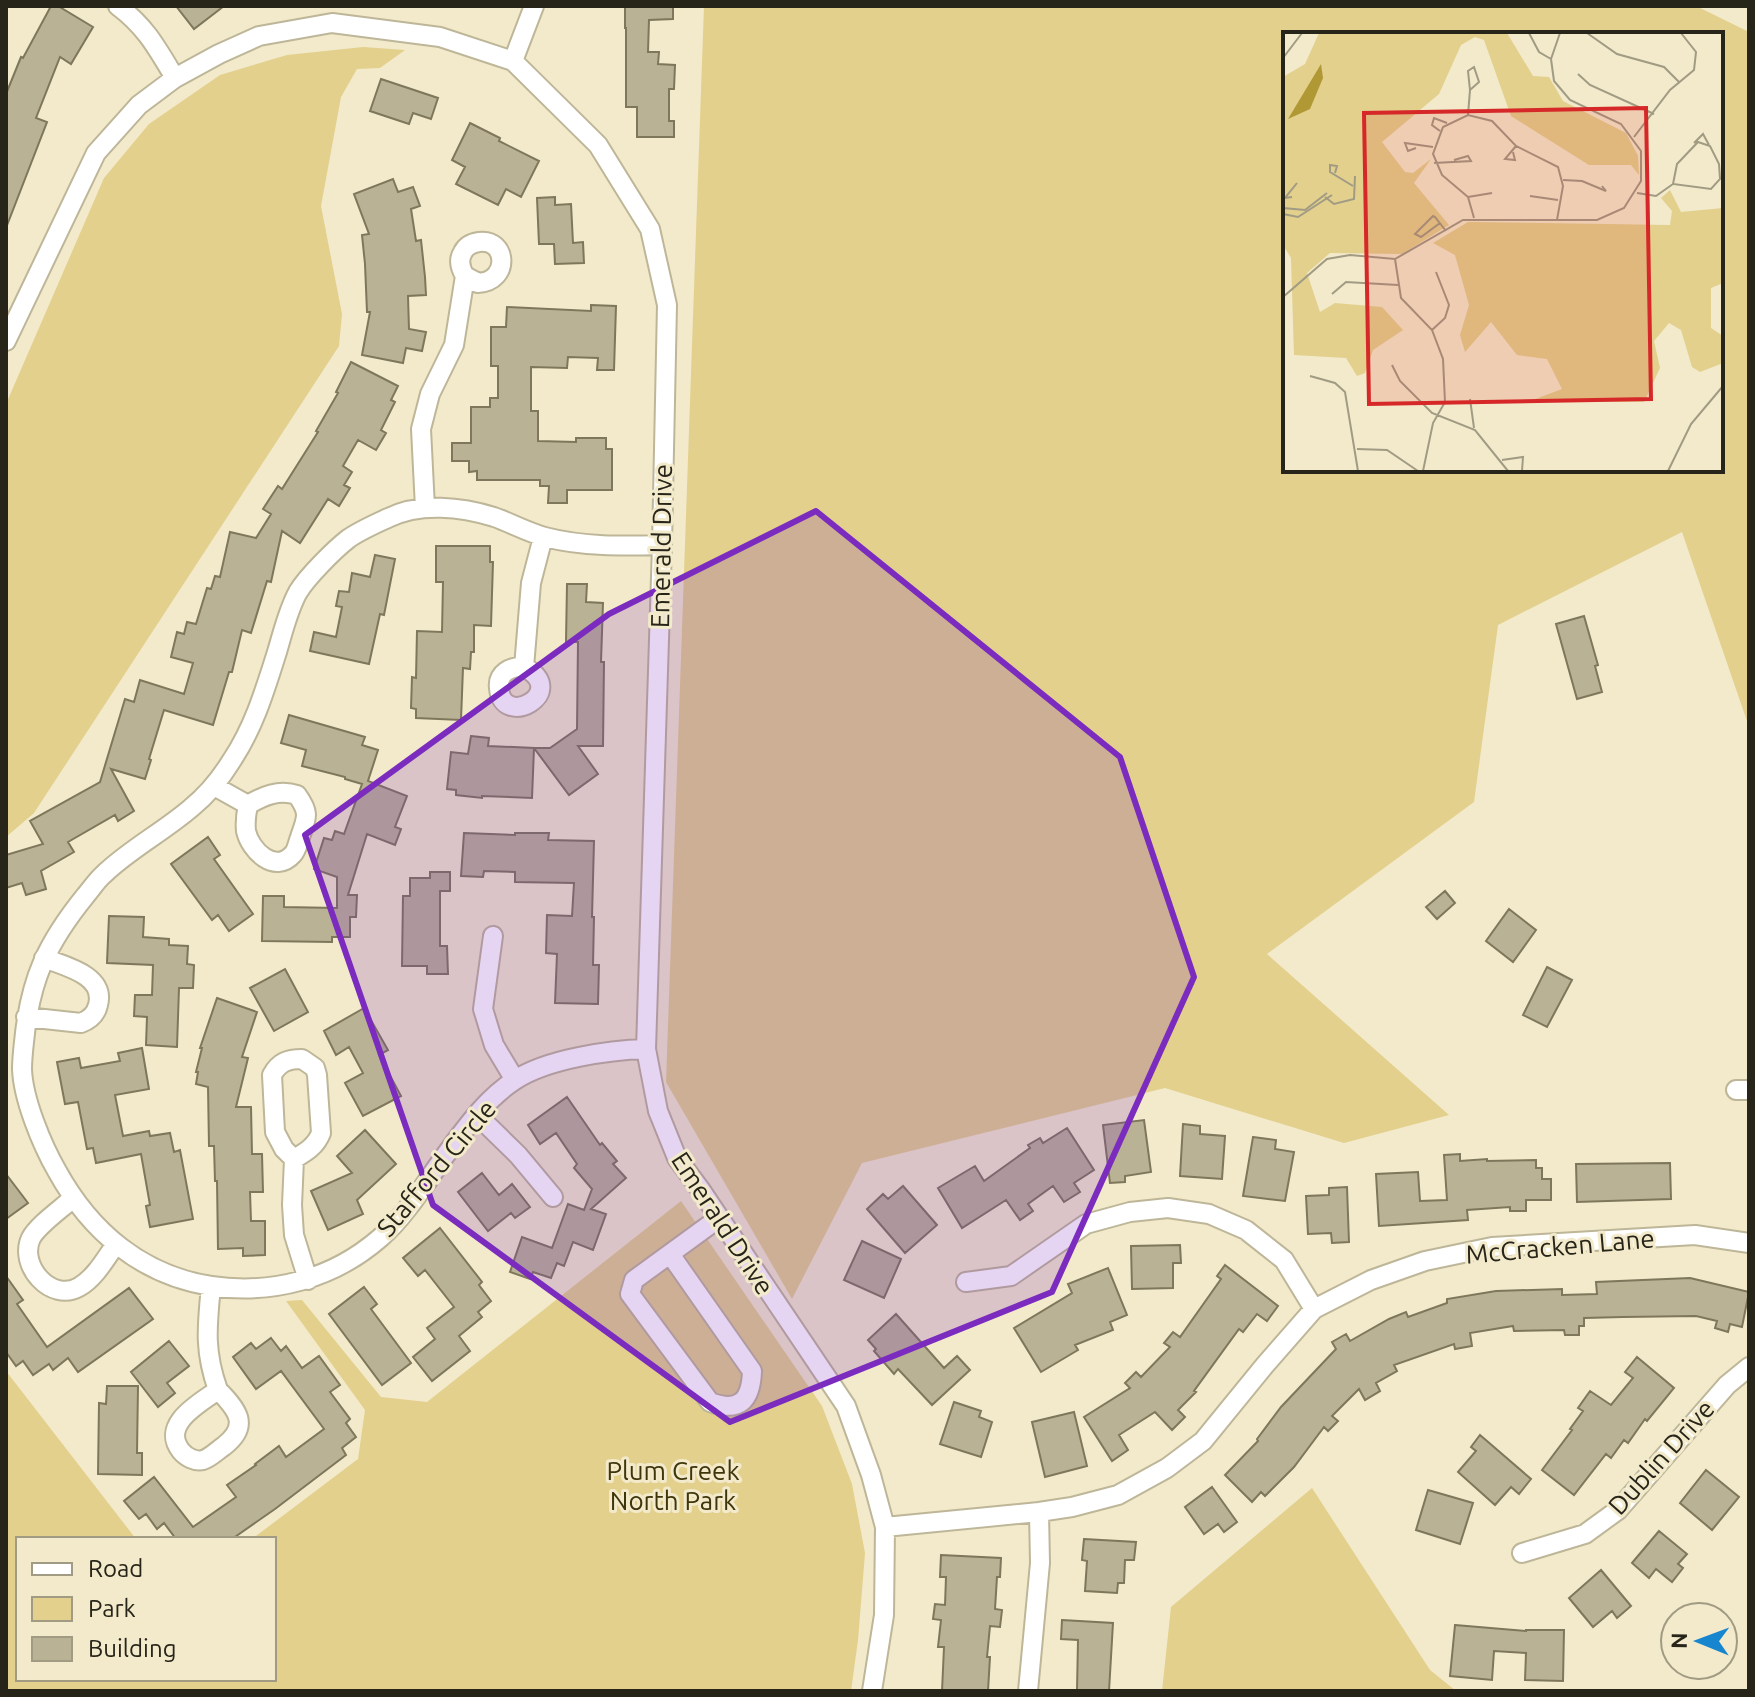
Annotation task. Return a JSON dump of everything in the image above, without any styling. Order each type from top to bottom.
[{"type":"street","points":[[118,6],[152,38],[175,78]]},
{"type":"street","points":[[513,61],[534,6]]},
{"type":"street","name":"Emerald Drive","points":[[6,341],[96,153],[139,105],[175,78],[259,36],[332,23],[440,37],[513,61],[598,145],[650,229],[667,305],[646,1049],[658,1111],[677,1158],[846,1406],[871,1475],[885,1527],[884,1615],[872,1691]]},
{"type":"street","points":[[425,508],[421,429],[430,394],[454,345],[465,276]]},
{"type":"street","name":"Stafford Circle","points":[[646,1049],[620,1050],[561,1062],[515,1080],[488,1102],[381,1237],[337,1267],[308,1280],[253,1289],[211,1286],[147,1265],[94,1225],[72,1199],[51,1161],[14,1071],[34,986],[61,926],[102,875],[190,809],[214,786],[247,735],[262,701],[299,590],[349,539],[393,515],[425,508],[458,508],[493,517],[543,537],[614,546],[662,545]]},
{"type":"street","points":[[524,667],[531,583],[543,537]]},
{"type":"street","points":[[214,786],[248,805]]},
{"type":"street","points":[[493,936],[483,1009],[494,1045],[515,1080]]},
{"type":"street","points":[[26,1017],[81,1023],[89,1020],[98,1005],[99,997],[93,982],[44,958]]},
{"type":"street","points":[[294,1159],[318,1142],[321,1133],[317,1075],[315,1068],[302,1059],[283,1062],[272,1075],[275,1132],[284,1149],[294,1159],[294,1235],[308,1280]]},
{"type":"street","points":[[477,1115],[518,1155],[553,1197]]},
{"type":"street","points":[[72,1199],[32,1236],[28,1256],[36,1274],[51,1287],[60,1290],[80,1287],[116,1244]]},
{"type":"street","points":[[966,1282],[1011,1276],[1086,1224],[1130,1212],[1168,1208],[1209,1214],[1246,1230],[1284,1260],[1314,1309]]},
{"type":"street","points":[[670,1254],[752,1371],[747,1396],[736,1406],[724,1407],[710,1402],[630,1294],[634,1280],[719,1218]]},
{"type":"street","name":"McCracken Lane","points":[[885,1527],[1039,1512],[1118,1495],[1167,1468],[1203,1441],[1314,1309],[1371,1280],[1425,1261],[1492,1247],[1695,1235],[1749,1243]]},
{"type":"street","points":[[211,1286],[207,1333],[211,1371],[218,1390]]},
{"type":"street","name":"Dublin Drive","points":[[1522,1553],[1585,1534],[1618,1510],[1727,1385],[1749,1367]]},
{"type":"street","points":[[1028,1691],[1040,1563],[1039,1512]]},
{"type":"highlighted area","points":[[816,511],[1120,757],[1194,977],[1052,1292],[730,1422],[433,1205],[305,835],[609,614]]},
{"type":"green space","points":[[704,6],[1696,6],[1749,32],[1749,727],[1682,532],[1498,625],[1474,802],[1267,954],[1449,1115],[1344,1143],[1165,1088],[862,1163],[792,1299],[666,1082]]},
{"type":"green space","points":[[363,47],[405,50],[380,68],[357,69],[341,97],[321,206],[342,314],[339,346],[34,813],[6,837],[6,404],[104,178],[149,124],[220,75],[287,55]]},
{"type":"green space","name":"Plum Creek North Park","points":[[681,1201],[822,1406],[852,1484],[865,1553],[851,1691],[6,1691],[6,1371],[134,1537],[16,1537],[16,1681],[276,1681],[276,1537],[255,1537],[358,1459],[365,1410],[286,1301],[302,1300],[381,1397],[427,1402]]},
{"type":"green space","points":[[1312,1488],[1430,1670],[1456,1691],[1162,1691],[1171,1607]]},
{"type":"building","points":[[51,6],[58,6],[93,27],[71,64],[60,57],[36,118],[47,122],[6,228],[6,94],[21,57]]},
{"type":"building","points":[[176,6],[224,6],[194,29]]},
{"type":"building","points":[[625,6],[673,6],[673,19],[649,20],[648,52],[659,52],[658,64],[675,65],[674,89],[669,89],[669,121],[674,121],[674,137],[637,137],[637,107],[626,107]]},
{"type":"building","points":[[381,79],[438,98],[431,119],[413,113],[409,124],[370,111]]},
{"type":"building","points":[[470,123],[539,161],[521,197],[506,189],[498,205],[456,184],[465,167],[452,160]]},
{"type":"building","points":[[393,179],[398,192],[413,187],[420,206],[411,209],[416,241],[421,240],[426,295],[408,296],[409,329],[426,332],[422,351],[406,348],[403,363],[362,355],[370,312],[367,312],[362,235],[369,234],[354,194]]},
{"type":"building","points":[[555,197],[555,205],[571,204],[573,243],[583,242],[584,263],[555,264],[554,244],[539,244],[537,198]]},
{"type":"building","points":[[591,305],[616,306],[614,370],[597,370],[598,358],[568,357],[567,368],[531,367],[531,411],[538,411],[538,441],[576,442],[576,438],[606,438],[606,449],[612,449],[612,490],[567,490],[567,503],[548,503],[549,486],[540,486],[540,480],[477,480],[477,471],[469,472],[469,461],[452,461],[452,443],[471,443],[471,407],[490,407],[490,398],[498,398],[498,366],[491,366],[491,327],[506,327],[507,307],[591,311]]},
{"type":"building","points":[[351,362],[398,386],[391,400],[395,402],[381,430],[386,433],[376,450],[358,440],[343,466],[352,472],[344,485],[350,488],[339,506],[328,499],[300,543],[282,531],[271,582],[267,581],[251,633],[242,630],[232,672],[229,672],[213,725],[164,710],[145,779],[111,769],[134,811],[118,821],[115,815],[68,842],[74,852],[41,871],[46,889],[26,895],[22,883],[6,888],[6,855],[43,844],[30,821],[100,782],[125,699],[134,702],[140,680],[184,694],[193,663],[171,657],[177,632],[184,634],[187,622],[196,624],[207,588],[211,589],[215,576],[220,577],[230,532],[256,538],[271,514],[263,509],[278,486],[282,489],[318,432]]},
{"type":"building","points":[[436,546],[490,546],[490,562],[493,562],[491,626],[474,625],[474,652],[471,652],[470,669],[463,668],[461,720],[416,718],[416,709],[411,708],[412,677],[416,678],[417,631],[442,632],[443,582],[436,582]]},
{"type":"building","points":[[375,555],[395,559],[384,615],[380,614],[369,664],[310,651],[314,632],[336,637],[342,607],[336,606],[339,591],[349,592],[352,573],[370,577]]},
{"type":"building","points":[[567,584],[587,584],[586,602],[603,603],[601,662],[604,662],[603,746],[578,746],[598,774],[569,795],[534,748],[550,748],[577,729],[578,642],[566,642]]},
{"type":"building","points":[[1584,616],[1602,692],[1577,699],[1556,624]]},
{"type":"building","points":[[289,715],[365,737],[362,745],[378,750],[368,781],[407,796],[395,827],[401,829],[395,845],[367,834],[348,895],[357,895],[356,917],[350,917],[350,937],[332,937],[332,942],[262,941],[263,896],[284,896],[284,907],[337,908],[337,877],[314,869],[324,838],[332,840],[335,831],[344,834],[362,784],[302,766],[306,750],[281,743]]},
{"type":"building","points":[[471,736],[489,738],[488,746],[534,748],[532,798],[482,798],[456,795],[456,790],[447,789],[451,752],[468,754]]},
{"type":"building","points":[[464,833],[549,833],[548,840],[594,841],[593,965],[599,965],[598,1004],[555,1003],[557,954],[546,953],[547,915],[572,916],[574,883],[515,882],[515,872],[484,871],[483,877],[461,876]]},
{"type":"building","points":[[208,837],[220,855],[214,859],[253,914],[229,931],[218,915],[212,920],[171,864]]},
{"type":"building","points":[[430,872],[450,872],[450,891],[440,891],[440,946],[447,946],[448,974],[427,974],[427,966],[402,966],[403,896],[410,896],[410,878],[430,878]]},
{"type":"building","points":[[1445,891],[1455,903],[1437,919],[1426,907]]},
{"type":"building","points":[[1509,909],[1536,930],[1513,962],[1486,941]]},
{"type":"building","points":[[109,916],[144,917],[143,937],[169,939],[169,945],[188,946],[187,964],[194,965],[193,988],[179,988],[177,1047],[146,1045],[147,1017],[134,1016],[135,995],[152,995],[153,965],[107,963]]},
{"type":"building","points":[[1547,967],[1572,980],[1547,1027],[1523,1015]]},
{"type":"building","points":[[285,969],[308,1012],[274,1031],[250,988]]},
{"type":"building","points":[[217,998],[257,1012],[242,1057],[248,1058],[236,1107],[251,1107],[252,1154],[262,1154],[263,1192],[250,1192],[251,1221],[265,1221],[265,1255],[243,1256],[243,1248],[218,1249],[217,1181],[214,1146],[209,1146],[208,1087],[196,1084],[200,1048]]},
{"type":"building","points":[[364,1008],[388,1050],[379,1055],[401,1096],[363,1116],[345,1083],[363,1073],[349,1047],[336,1055],[324,1031]]},
{"type":"building","points":[[142,1048],[149,1089],[115,1095],[123,1136],[149,1131],[150,1136],[170,1133],[174,1152],[180,1150],[193,1219],[150,1227],[146,1206],[150,1205],[141,1154],[96,1163],[93,1148],[87,1149],[78,1102],[65,1104],[57,1062],[79,1058],[81,1068],[120,1061],[118,1053]]},
{"type":"building","points":[[567,1097],[600,1145],[602,1143],[617,1161],[613,1164],[626,1178],[591,1209],[606,1214],[593,1250],[573,1242],[564,1266],[557,1263],[551,1278],[533,1272],[530,1279],[510,1272],[522,1237],[552,1248],[568,1204],[584,1210],[592,1189],[574,1168],[577,1164],[556,1133],[540,1144],[528,1125]]},
{"type":"building","points":[[1144,1120],[1151,1172],[1125,1176],[1125,1182],[1110,1183],[1103,1125]]},
{"type":"building","points":[[1183,1124],[1200,1126],[1200,1134],[1225,1136],[1222,1179],[1180,1176]]},
{"type":"building","points":[[1067,1128],[1094,1170],[1074,1183],[1080,1192],[1064,1202],[1053,1186],[1028,1204],[1033,1211],[1020,1220],[1006,1200],[962,1228],[938,1188],[975,1166],[984,1181],[1030,1148],[1028,1145],[1040,1138],[1043,1143]]},
{"type":"building","points":[[365,1130],[396,1164],[357,1200],[363,1214],[328,1230],[311,1191],[352,1173],[337,1156]]},
{"type":"building","points":[[1253,1137],[1276,1140],[1275,1149],[1294,1152],[1285,1201],[1243,1196]]},
{"type":"building","points":[[1460,1154],[1460,1161],[1536,1160],[1536,1168],[1542,1168],[1542,1179],[1551,1179],[1551,1200],[1526,1200],[1526,1211],[1510,1211],[1510,1207],[1467,1210],[1468,1220],[1379,1226],[1376,1174],[1418,1172],[1420,1201],[1447,1200],[1444,1155]]},
{"type":"building","points":[[1670,1163],[1671,1199],[1577,1202],[1576,1164]]},
{"type":"building","points":[[482,1173],[499,1195],[512,1184],[530,1207],[515,1218],[511,1213],[488,1231],[458,1192]]},
{"type":"building","points":[[6,1174],[28,1203],[6,1219]]},
{"type":"building","points":[[903,1186],[937,1225],[905,1253],[867,1209],[883,1194],[888,1199]]},
{"type":"building","points":[[1347,1187],[1349,1242],[1332,1243],[1331,1233],[1308,1234],[1306,1196],[1329,1195],[1329,1188]]},
{"type":"building","points":[[440,1228],[482,1282],[479,1285],[491,1301],[478,1312],[482,1317],[459,1336],[470,1351],[432,1381],[413,1357],[435,1339],[427,1328],[454,1307],[425,1270],[418,1276],[403,1258]]},
{"type":"building","points":[[862,1241],[901,1259],[884,1298],[844,1280]]},
{"type":"building","points":[[1180,1245],[1181,1263],[1173,1263],[1173,1288],[1132,1289],[1131,1246]]},
{"type":"building","points":[[1225,1265],[1278,1306],[1267,1321],[1257,1314],[1243,1332],[1239,1329],[1196,1392],[1178,1410],[1185,1417],[1172,1430],[1155,1412],[1119,1435],[1128,1450],[1112,1461],[1084,1417],[1130,1388],[1125,1383],[1136,1372],[1141,1377],[1170,1347],[1164,1343],[1173,1332],[1180,1337],[1221,1279],[1217,1276]]},
{"type":"building","points":[[1108,1268],[1127,1315],[1110,1322],[1113,1330],[1075,1345],[1078,1350],[1041,1372],[1014,1328],[1072,1293],[1068,1284]]},
{"type":"building","points":[[6,1276],[23,1300],[17,1304],[47,1347],[129,1288],[153,1319],[78,1372],[68,1358],[53,1370],[49,1364],[33,1375],[23,1361],[16,1366],[6,1352]]},
{"type":"building","points":[[1690,1278],[1749,1292],[1742,1327],[1730,1324],[1728,1332],[1715,1328],[1717,1321],[1696,1316],[1623,1317],[1584,1318],[1584,1326],[1579,1326],[1579,1335],[1565,1335],[1564,1330],[1514,1331],[1513,1326],[1470,1333],[1472,1346],[1455,1349],[1454,1344],[1394,1365],[1397,1371],[1376,1383],[1380,1391],[1365,1400],[1359,1389],[1332,1416],[1338,1421],[1328,1431],[1324,1427],[1294,1467],[1265,1496],[1261,1492],[1252,1502],[1225,1475],[1258,1441],[1281,1407],[1336,1349],[1332,1342],[1346,1334],[1350,1341],[1406,1312],[1408,1317],[1447,1303],[1447,1299],[1496,1291],[1562,1289],[1562,1295],[1597,1294],[1596,1282]]},
{"type":"building","points":[[364,1287],[377,1304],[371,1309],[411,1363],[382,1385],[329,1314]]},
{"type":"building","points":[[896,1314],[944,1368],[957,1356],[970,1370],[932,1405],[898,1369],[894,1374],[868,1340]]},
{"type":"building","points":[[271,1338],[281,1351],[286,1346],[302,1368],[319,1356],[340,1385],[330,1392],[350,1419],[346,1423],[356,1437],[342,1448],[346,1455],[235,1537],[174,1537],[164,1523],[157,1529],[146,1514],[139,1519],[124,1501],[154,1477],[193,1527],[236,1497],[227,1485],[279,1446],[286,1457],[324,1429],[281,1371],[256,1389],[233,1357],[251,1343],[256,1349]]},
{"type":"building","points":[[169,1341],[189,1366],[167,1383],[175,1393],[158,1407],[131,1372]]},
{"type":"building","points":[[1637,1357],[1674,1388],[1628,1443],[1624,1440],[1611,1458],[1606,1454],[1574,1495],[1542,1470],[1572,1430],[1583,1411],[1578,1408],[1590,1391],[1611,1405],[1633,1378],[1625,1372]]},
{"type":"building","points":[[107,1386],[138,1386],[137,1453],[142,1453],[142,1475],[98,1474],[99,1403],[106,1404]]},
{"type":"building","points":[[954,1402],[981,1411],[979,1417],[992,1422],[981,1457],[940,1444]]},
{"type":"building","points":[[1074,1412],[1087,1466],[1045,1477],[1032,1422]]},
{"type":"building","points":[[1480,1435],[1531,1479],[1519,1494],[1511,1487],[1495,1505],[1458,1472],[1476,1451],[1471,1447]]},
{"type":"building","points":[[1706,1470],[1739,1497],[1712,1530],[1680,1503]]},
{"type":"building","points":[[1212,1487],[1237,1522],[1224,1532],[1218,1524],[1204,1534],[1185,1507]]},
{"type":"building","points":[[1428,1490],[1473,1503],[1460,1544],[1416,1530]]},
{"type":"building","points":[[1659,1531],[1687,1554],[1678,1564],[1683,1568],[1672,1582],[1656,1569],[1649,1578],[1632,1563]]},
{"type":"building","points":[[1084,1539],[1136,1542],[1134,1560],[1125,1560],[1124,1583],[1118,1583],[1117,1593],[1085,1591],[1087,1561],[1082,1560]]},
{"type":"building","points":[[941,1555],[1001,1558],[995,1609],[1002,1610],[1000,1627],[990,1626],[988,1691],[942,1691],[944,1647],[938,1647],[941,1620],[933,1619],[935,1604],[945,1605],[946,1577],[940,1577]]},
{"type":"building","points":[[1601,1570],[1631,1606],[1617,1618],[1612,1611],[1593,1627],[1569,1598]]},
{"type":"building","points":[[1062,1620],[1113,1623],[1109,1691],[1077,1691],[1078,1640],[1061,1639]]},
{"type":"building","points":[[1455,1625],[1526,1631],[1564,1630],[1563,1681],[1525,1680],[1526,1653],[1494,1651],[1492,1680],[1450,1676]]}]
